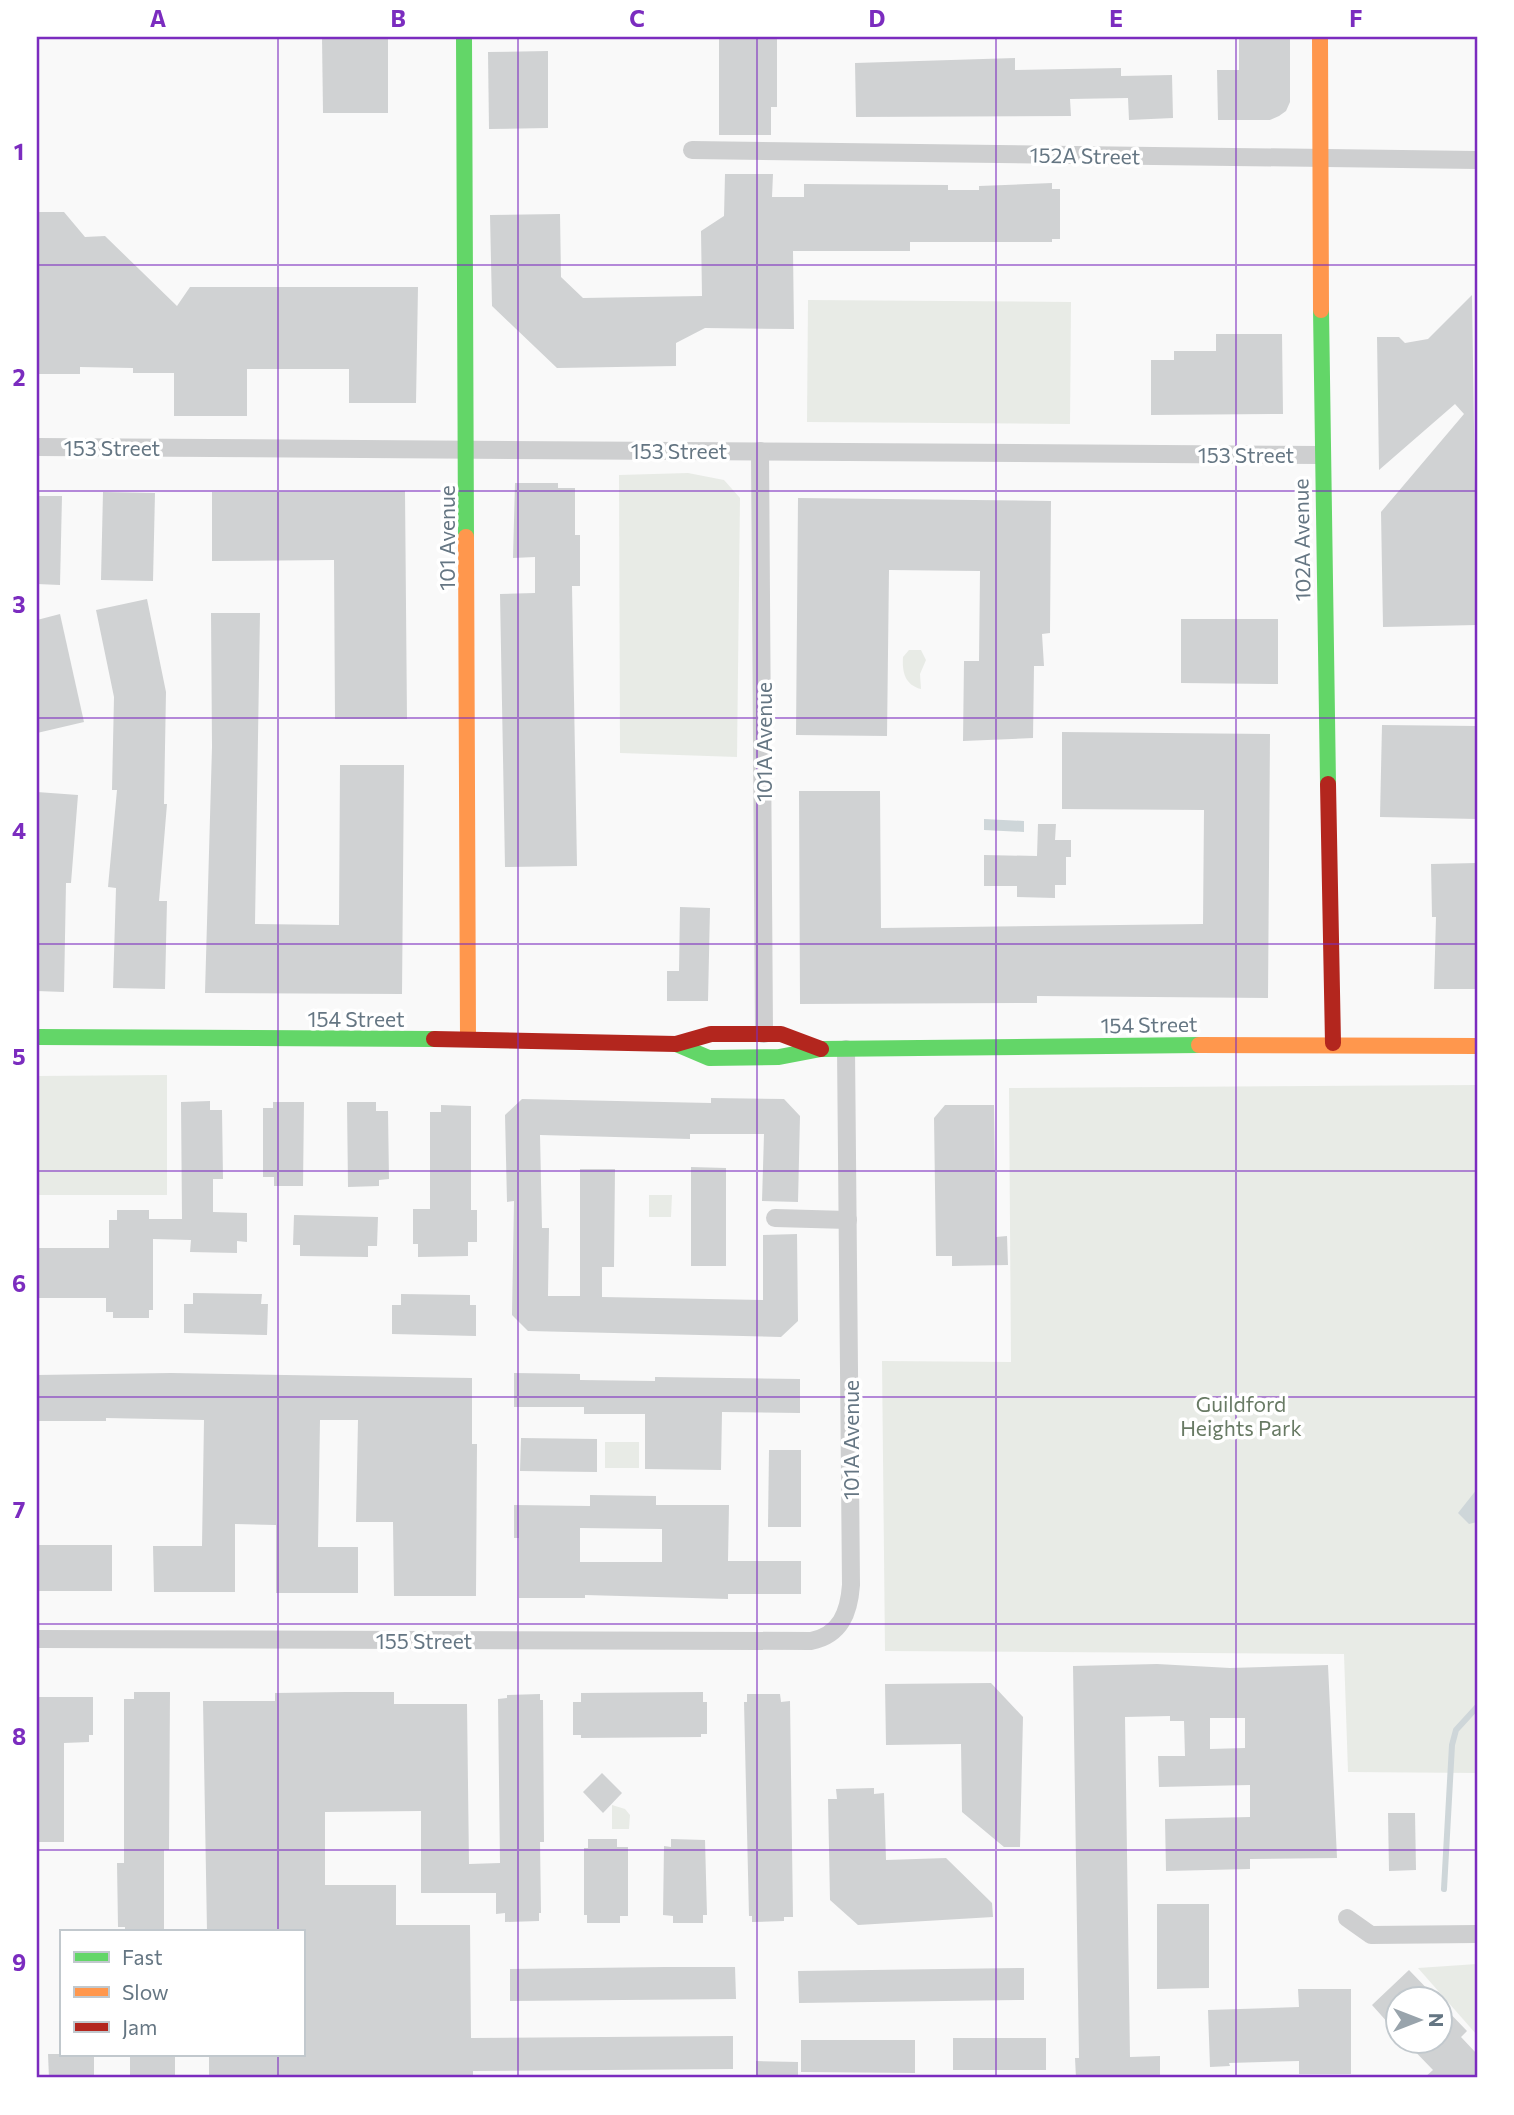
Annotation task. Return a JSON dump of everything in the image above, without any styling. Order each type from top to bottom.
[{"type":"street","name":"101 Avenue","points":[[464,37],[468,1039]]},
{"type":"street","name":"102A Avenue","points":[[1320,37],[1321,455],[1333,1043]]},
{"type":"street","name":"152A Street","points":[[692,150],[1477,160]]},
{"type":"street","name":"153 Street","points":[[37,447],[1321,455]]},
{"type":"street","name":"101A Avenue","points":[[760,451],[764,1034]]},
{"type":"street","name":"154 Street","points":[[37,1037],[468,1039],[676,1044],[711,1034],[781,1034],[821,1049]]},
{"type":"street","name":"154 Street","points":[[676,1044],[709,1058],[779,1058],[821,1049],[1333,1043],[1477,1046]]},
{"type":"street","name":"101A Avenue","points":[[811,1641],[829,1634],[843,1621],[851,1585],[846,1049]]},
{"type":"street","points":[[775,1218],[848,1220]]},
{"type":"street","name":"155 Street","points":[[37,1639],[811,1641]]},
{"type":"street","points":[[1347,1918],[1371,1935],[1477,1934]]},
{"type":"green space","points":[[808,300],[1071,302],[1070,424],[807,422]]},
{"type":"green space","points":[[688,473],[724,480],[740,498],[737,757],[620,753],[619,475]]},
{"type":"green space","points":[[909,650],[921,650],[926,660],[920,674],[921,689],[911,684],[904,673],[903,657]]},
{"type":"green space","points":[[167,1075],[167,1195],[37,1195],[37,1076]]},
{"type":"green space","name":"Guildford Heights Park","points":[[1477,1085],[1477,1773],[1348,1772],[1344,1654],[885,1651],[882,1361],[1011,1362],[1009,1088]]},
{"type":"green space","points":[[649,1195],[672,1195],[671,1217],[649,1217]]},
{"type":"green space","points":[[605,1442],[639,1442],[639,1468],[605,1468]]},
{"type":"green space","points":[[612,1805],[625,1809],[630,1815],[629,1829],[612,1829]]},
{"type":"green space","points":[[1477,1964],[1477,2035],[1454,2009],[1454,1986],[1434,1986],[1418,1968]]},
{"type":"shaded area","points":[[984,819],[1024,821],[1024,832],[984,830]]},
{"type":"shaded area","points":[[1477,1489],[1477,1522],[1469,1524],[1458,1513]]},
{"type":"building","points":[[322,37],[388,37],[388,113],[323,113]]},
{"type":"building","points":[[719,37],[777,37],[777,107],[771,107],[771,135],[719,135]]},
{"type":"building","points":[[1239,37],[1290,37],[1290,102],[1286,111],[1270,120],[1218,120],[1217,70],[1239,70]]},
{"type":"building","points":[[548,51],[548,128],[489,129],[488,52]]},
{"type":"building","points":[[1015,58],[1015,70],[1121,68],[1121,76],[1172,75],[1173,118],[1129,120],[1128,98],[1070,99],[1071,116],[856,117],[855,63]]},
{"type":"building","points":[[725,174],[773,174],[772,197],[804,197],[804,184],[948,185],[948,190],[979,190],[979,186],[1052,183],[1052,189],[1060,189],[1060,239],[1052,239],[1052,242],[910,242],[910,251],[793,251],[794,329],[705,328],[676,343],[676,366],[557,368],[492,306],[490,215],[560,214],[561,277],[583,298],[702,296],[701,231],[724,216]]},
{"type":"building","points":[[37,212],[64,212],[85,237],[105,236],[177,306],[190,287],[418,287],[416,403],[349,403],[349,369],[247,369],[247,416],[174,416],[174,373],[133,373],[133,368],[80,367],[80,374],[37,374]]},
{"type":"building","points":[[1472,295],[1477,625],[1383,627],[1381,512],[1464,414],[1455,404],[1379,470],[1377,337],[1399,337],[1405,343],[1428,339]]},
{"type":"building","points":[[1216,334],[1282,334],[1283,414],[1151,415],[1151,360],[1174,360],[1174,351],[1216,351]]},
{"type":"building","points":[[515,483],[558,483],[558,488],[575,488],[575,535],[580,535],[580,586],[572,586],[577,866],[505,867],[500,594],[535,593],[535,557],[513,558]]},
{"type":"building","points":[[405,491],[407,719],[335,719],[334,560],[212,561],[212,492]]},
{"type":"building","points":[[103,492],[155,493],[153,581],[101,580]]},
{"type":"building","points":[[37,496],[62,496],[60,585],[37,584]]},
{"type":"building","points":[[798,498],[1051,501],[1050,633],[1042,634],[1044,666],[1034,666],[1033,738],[963,741],[964,661],[979,661],[980,571],[889,570],[887,736],[796,735]]},
{"type":"building","points":[[147,599],[166,692],[164,804],[167,804],[159,901],[167,901],[165,989],[113,988],[116,888],[108,887],[117,790],[112,790],[114,697],[96,610]]},
{"type":"building","points":[[211,613],[260,613],[255,924],[339,925],[340,765],[404,765],[402,994],[205,993],[212,747]]},
{"type":"building","points":[[60,614],[84,722],[37,733],[37,620]]},
{"type":"building","points":[[1181,619],[1278,619],[1278,684],[1181,683]]},
{"type":"building","points":[[1382,725],[1477,726],[1477,819],[1380,817]]},
{"type":"building","points":[[1062,732],[1270,734],[1268,998],[1037,996],[1037,1003],[800,1004],[799,791],[880,791],[881,928],[1203,924],[1204,810],[1062,809]]},
{"type":"building","points":[[37,792],[78,795],[71,883],[66,883],[64,992],[37,991]]},
{"type":"building","points":[[1038,824],[1056,824],[1055,840],[1071,840],[1071,857],[1066,857],[1066,885],[1055,885],[1055,898],[1017,897],[1017,886],[984,886],[984,855],[1037,856]]},
{"type":"building","points":[[1477,863],[1477,989],[1434,989],[1436,917],[1432,917],[1431,864]]},
{"type":"building","points":[[680,907],[710,908],[708,1001],[667,1001],[667,971],[679,971]]},
{"type":"building","points":[[711,1098],[784,1099],[800,1116],[798,1202],[762,1201],[764,1134],[690,1134],[690,1139],[540,1135],[542,1228],[549,1228],[548,1296],[580,1296],[580,1169],[615,1169],[614,1267],[602,1267],[602,1297],[763,1300],[763,1235],[797,1234],[798,1321],[781,1337],[528,1331],[512,1315],[514,1201],[507,1202],[505,1115],[522,1099],[711,1103]]},
{"type":"building","points":[[210,1101],[210,1110],[222,1110],[223,1179],[213,1179],[213,1212],[247,1213],[247,1242],[237,1241],[237,1253],[190,1252],[191,1240],[153,1239],[153,1310],[149,1310],[149,1318],[113,1318],[113,1312],[106,1312],[106,1298],[37,1298],[37,1248],[109,1248],[109,1220],[117,1220],[117,1210],[149,1210],[149,1219],[182,1219],[181,1102]]},
{"type":"building","points":[[273,1102],[304,1102],[303,1186],[274,1186],[274,1177],[263,1177],[263,1108],[273,1108]]},
{"type":"building","points":[[347,1102],[376,1102],[376,1111],[388,1111],[389,1179],[379,1180],[379,1186],[348,1187]]},
{"type":"building","points":[[441,1105],[471,1106],[471,1210],[477,1210],[477,1242],[468,1242],[468,1256],[418,1257],[418,1244],[413,1244],[413,1209],[430,1209],[430,1112],[441,1112]]},
{"type":"building","points":[[945,1105],[994,1105],[996,1237],[1007,1236],[1008,1265],[952,1266],[952,1256],[936,1256],[934,1118]]},
{"type":"building","points":[[691,1167],[726,1168],[726,1266],[691,1266]]},
{"type":"building","points":[[294,1215],[378,1217],[377,1246],[368,1246],[368,1257],[300,1256],[300,1245],[293,1245]]},
{"type":"building","points":[[193,1293],[262,1294],[261,1304],[268,1304],[267,1335],[184,1333],[184,1304],[193,1304]]},
{"type":"building","points":[[401,1294],[470,1295],[470,1305],[476,1305],[476,1336],[392,1334],[392,1305],[401,1305]]},
{"type":"building","points":[[171,1373],[472,1378],[472,1444],[477,1444],[476,1596],[394,1596],[393,1522],[356,1522],[358,1420],[320,1420],[318,1547],[358,1547],[358,1593],[276,1593],[276,1525],[235,1524],[235,1592],[154,1592],[153,1546],[202,1546],[204,1420],[106,1418],[106,1421],[37,1421],[37,1375]]},
{"type":"building","points":[[514,1373],[580,1374],[580,1380],[655,1381],[655,1377],[800,1379],[800,1413],[722,1412],[721,1470],[645,1469],[645,1414],[584,1414],[584,1407],[514,1407]]},
{"type":"building","points":[[521,1438],[597,1439],[597,1472],[520,1471]]},
{"type":"building","points":[[769,1450],[801,1450],[801,1527],[768,1527]]},
{"type":"building","points":[[590,1495],[656,1496],[656,1505],[729,1505],[728,1561],[801,1561],[801,1594],[728,1594],[728,1599],[585,1595],[585,1598],[519,1598],[519,1538],[514,1538],[514,1505],[590,1506]],"holes":[[[580,1528],[662,1529],[662,1562],[580,1562]]]},
{"type":"building","points":[[37,1545],[112,1545],[112,1591],[37,1591]]},
{"type":"building","points":[[1157,1664],[1230,1668],[1328,1665],[1337,1858],[1250,1859],[1250,1869],[1166,1871],[1165,1819],[1250,1817],[1250,1785],[1159,1787],[1158,1756],[1185,1756],[1184,1721],[1170,1721],[1170,1716],[1125,1717],[1130,2057],[1160,2056],[1160,2078],[1076,2078],[1075,2058],[1079,2058],[1073,1666]],"holes":[[[1210,1718],[1245,1718],[1245,1748],[1210,1749]]]},
{"type":"building","points":[[991,1683],[1023,1717],[1020,1847],[1004,1847],[962,1812],[961,1744],[886,1745],[885,1684]]},
{"type":"building","points":[[134,1692],[170,1692],[169,1850],[164,1850],[164,1930],[125,1930],[125,1927],[118,1927],[117,1863],[124,1863],[124,1699],[134,1699]]},
{"type":"building","points":[[394,1692],[394,1704],[467,1704],[469,1864],[500,1863],[498,1699],[507,1698],[507,1695],[540,1694],[540,1700],[543,1700],[544,1842],[540,1842],[539,1921],[505,1922],[505,1913],[496,1914],[496,1893],[421,1893],[421,1811],[325,1812],[325,1885],[396,1885],[396,1925],[470,1925],[471,2038],[733,2036],[733,2069],[473,2071],[473,2078],[209,2078],[209,2056],[304,2056],[304,1930],[207,1930],[203,1701],[275,1701],[275,1693]]},
{"type":"building","points":[[703,1692],[703,1702],[707,1702],[707,1734],[701,1734],[701,1737],[581,1738],[581,1735],[573,1735],[573,1702],[581,1702],[581,1693]]},
{"type":"building","points":[[747,1694],[780,1694],[781,1702],[790,1701],[793,1917],[784,1917],[784,1921],[752,1922],[752,1916],[749,1916],[744,1702],[747,1702]]},
{"type":"building","points":[[37,1697],[93,1697],[93,1735],[89,1735],[89,1742],[64,1743],[64,1842],[37,1842]]},
{"type":"building","points":[[602,1773],[622,1793],[603,1813],[583,1792]]},
{"type":"building","points":[[874,1788],[874,1794],[884,1793],[886,1860],[946,1858],[992,1903],[993,1917],[858,1925],[830,1900],[828,1799],[837,1799],[836,1789]]},
{"type":"building","points":[[1388,1813],[1415,1813],[1416,1870],[1389,1871]]},
{"type":"building","points":[[588,1839],[617,1839],[617,1847],[628,1847],[628,1916],[620,1916],[620,1923],[587,1923],[587,1915],[584,1915],[584,1848],[588,1848]]},
{"type":"building","points":[[671,1839],[705,1840],[707,1915],[703,1915],[703,1923],[673,1923],[673,1916],[663,1915],[664,1846],[671,1847]]},
{"type":"building","points":[[1157,1904],[1209,1904],[1209,1988],[1157,1989]]},
{"type":"building","points":[[735,1967],[736,1999],[510,2001],[510,1969]]},
{"type":"building","points":[[1024,1968],[1024,2000],[799,2003],[798,1971]]},
{"type":"building","points":[[1409,1970],[1424,1986],[1392,1986]]},
{"type":"building","points":[[1298,1989],[1351,1989],[1351,2074],[1299,2074],[1299,2061],[1229,2063],[1230,2066],[1210,2067],[1208,2010],[1299,2007]]},
{"type":"building","points":[[1384,1994],[1384,2018],[1372,2005]]},
{"type":"building","points":[[1454,2018],[1467,2031],[1461,2037],[1477,2054],[1477,2078],[1424,2078],[1433,2070],[1419,2056],[1454,2056]]},
{"type":"building","points":[[953,2038],[1046,2038],[1046,2070],[953,2070]]},
{"type":"building","points":[[801,2040],[915,2040],[915,2073],[801,2072]]},
{"type":"building","points":[[48,2054],[94,2056],[94,2078],[49,2078]]},
{"type":"building","points":[[130,2056],[175,2056],[175,2078],[130,2078]]},
{"type":"building","points":[[756,2061],[798,2062],[798,2078],[756,2078]]},
{"type":"waterway","points":[[1444,1889],[1452,1745],[1456,1730],[1477,1707]]},
{"type":"traffic: fast","points":[[464,37],[466,537]]},
{"type":"traffic: fast","points":[[1321,310],[1328,784]]},
{"type":"traffic: fast","points":[[37,1037],[434,1039]]},
{"type":"traffic: fast","points":[[676,1044],[709,1058],[779,1057],[821,1049],[1199,1045]]},
{"type":"traffic: slow","points":[[1320,37],[1321,310]]},
{"type":"traffic: slow","points":[[466,537],[468,1039]]},
{"type":"traffic: slow","points":[[1199,1045],[1477,1046]]},
{"type":"traffic: jam","points":[[1328,784],[1333,1043]]},
{"type":"traffic: jam","points":[[434,1039],[676,1044],[711,1034],[781,1034],[821,1049]]}]
